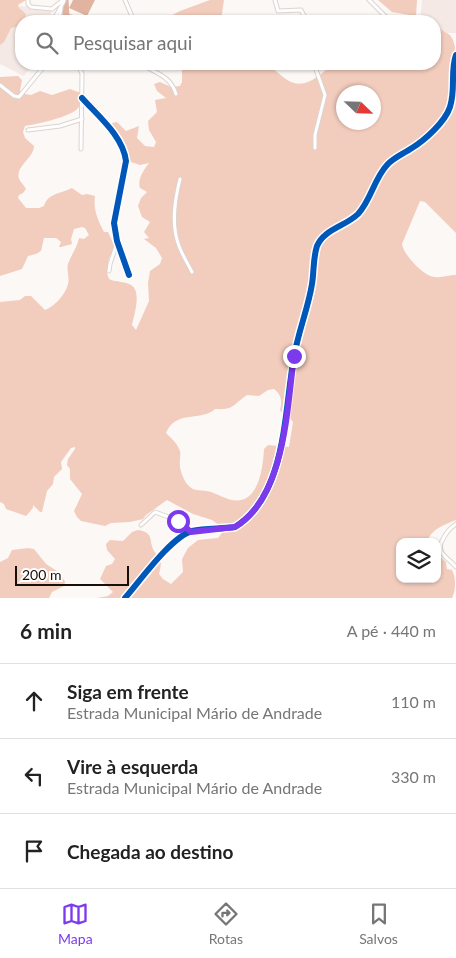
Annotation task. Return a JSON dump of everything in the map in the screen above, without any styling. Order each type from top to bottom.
[{"type":"street","points":[[28,0],[28,4],[31,7],[52,9],[63,0]]},
{"type":"street","points":[[60,15],[63,0]]},
{"type":"street","points":[[125,0],[131,15]]},
{"type":"street","points":[[275,0],[278,11],[300,10],[303,15]]},
{"type":"street","points":[[369,0],[385,15]]},
{"type":"street","points":[[56,15],[62,5]]},
{"type":"street","points":[[125,598],[168,548],[186,534],[235,527],[259,503],[269,487],[284,434],[294,356],[312,283],[316,248],[325,235],[353,218],[361,210],[388,164],[425,138],[449,110],[454,88],[453,65],[456,55]]},
{"type":"street","points":[[0,85],[14,96],[19,97],[41,70]]},
{"type":"street","points":[[80,70],[82,74],[81,149]]},
{"type":"street","points":[[154,70],[168,79],[174,87],[176,94]]},
{"type":"street","points":[[315,148],[314,135],[325,95],[316,70]]},
{"type":"street","points":[[82,98],[115,134],[125,154],[126,161],[114,223],[128,274]]},
{"type":"street","points":[[28,130],[60,126],[82,119]]},
{"type":"street","points":[[180,179],[174,202],[175,226],[178,242],[192,272]]},
{"type":"street","points":[[109,271],[118,242]]},
{"type":"street","points":[[141,525],[155,512],[178,521],[191,532]]},
{"type":"street","points":[[455,564],[443,555],[439,546],[448,530],[456,524]]},
{"type":"shaded area","points":[[0,0],[26,0],[18,5],[26,15],[15,15],[15,27],[11,28],[4,42],[0,45]]},
{"type":"shaded area","points":[[73,0],[95,0],[88,15],[69,8]]},
{"type":"shaded area","points":[[210,0],[224,0],[222,15],[172,15]]},
{"type":"shaded area","points":[[378,0],[417,0],[416,15],[392,12]]},
{"type":"shaded area","points":[[422,0],[456,0],[456,33],[441,33],[441,15],[421,15]]},
{"type":"shaded area","points":[[7,5],[52,9],[50,15],[15,15],[15,70],[28,70],[24,76],[0,64],[0,24]]},
{"type":"shaded area","points":[[441,30],[450,35],[455,47],[453,63],[454,77],[456,72],[456,233],[425,202],[420,201],[402,244],[410,259],[430,276],[456,275],[456,520],[435,531],[429,538],[396,538],[396,583],[441,583],[441,558],[446,562],[447,569],[452,570],[455,580],[452,598],[97,598],[108,596],[113,592],[100,579],[106,566],[112,564],[115,559],[107,550],[106,544],[110,540],[123,541],[132,532],[138,530],[147,533],[154,551],[161,561],[159,574],[171,584],[183,572],[182,559],[188,548],[198,540],[218,538],[223,528],[212,520],[193,514],[167,500],[143,519],[111,523],[105,526],[81,521],[74,511],[82,494],[70,479],[70,469],[67,465],[68,459],[75,447],[71,448],[61,462],[62,469],[54,477],[53,484],[47,491],[42,512],[33,505],[33,508],[26,516],[6,509],[4,504],[0,502],[0,302],[20,300],[25,296],[31,296],[45,310],[52,306],[59,300],[67,288],[68,264],[79,238],[84,239],[89,235],[85,228],[74,229],[71,239],[72,244],[61,247],[59,247],[61,242],[56,238],[44,238],[41,251],[28,256],[22,269],[0,276],[0,77],[18,76],[22,80],[20,91],[25,94],[31,95],[40,91],[52,95],[70,89],[81,93],[79,107],[70,114],[25,126],[23,132],[25,138],[34,146],[18,174],[26,189],[18,198],[26,208],[39,208],[44,206],[51,196],[72,188],[82,195],[95,196],[95,210],[98,219],[104,232],[108,232],[114,245],[109,258],[107,273],[109,279],[129,284],[136,291],[136,309],[132,325],[136,330],[149,301],[148,283],[150,271],[160,264],[162,258],[156,248],[144,239],[149,238],[144,232],[150,222],[142,217],[138,206],[141,198],[147,192],[140,188],[139,181],[149,163],[140,165],[131,162],[126,147],[117,140],[112,123],[117,122],[126,131],[139,126],[137,138],[145,146],[154,147],[156,142],[149,130],[148,121],[157,112],[155,100],[166,98],[157,91],[154,84],[160,82],[171,87],[180,86],[182,70],[274,70],[293,83],[309,82],[326,70],[441,70]],"holes":[[[274,389],[281,399],[280,410],[284,416],[289,417],[293,422],[289,447],[268,445],[264,449],[261,474],[254,491],[248,497],[241,500],[227,499],[211,492],[195,490],[187,484],[181,470],[179,448],[166,433],[170,426],[182,418],[203,415],[215,409],[230,408],[247,395],[259,396],[268,390]]]},
{"type":"shaded area","points":[[34,549],[46,564],[60,573],[65,582],[64,586],[52,592],[49,598],[0,598],[0,562],[8,558],[12,550]]},
{"type":"waterway","points":[[65,0],[66,15]]},
{"type":"cycle path","points":[[125,598],[166,550],[184,535],[197,530],[235,527],[252,513],[265,494],[274,473],[280,450],[294,357],[313,279],[317,246],[320,240],[330,232],[358,214],[389,163],[423,140],[444,119],[452,100],[453,68],[456,55]]},
{"type":"cycle path","points":[[82,98],[109,127],[124,152],[126,161],[114,223],[117,241],[129,275]]},
{"type":"route","points":[[178,521],[191,532],[235,527],[259,503],[269,487],[284,434],[294,356]]}]
